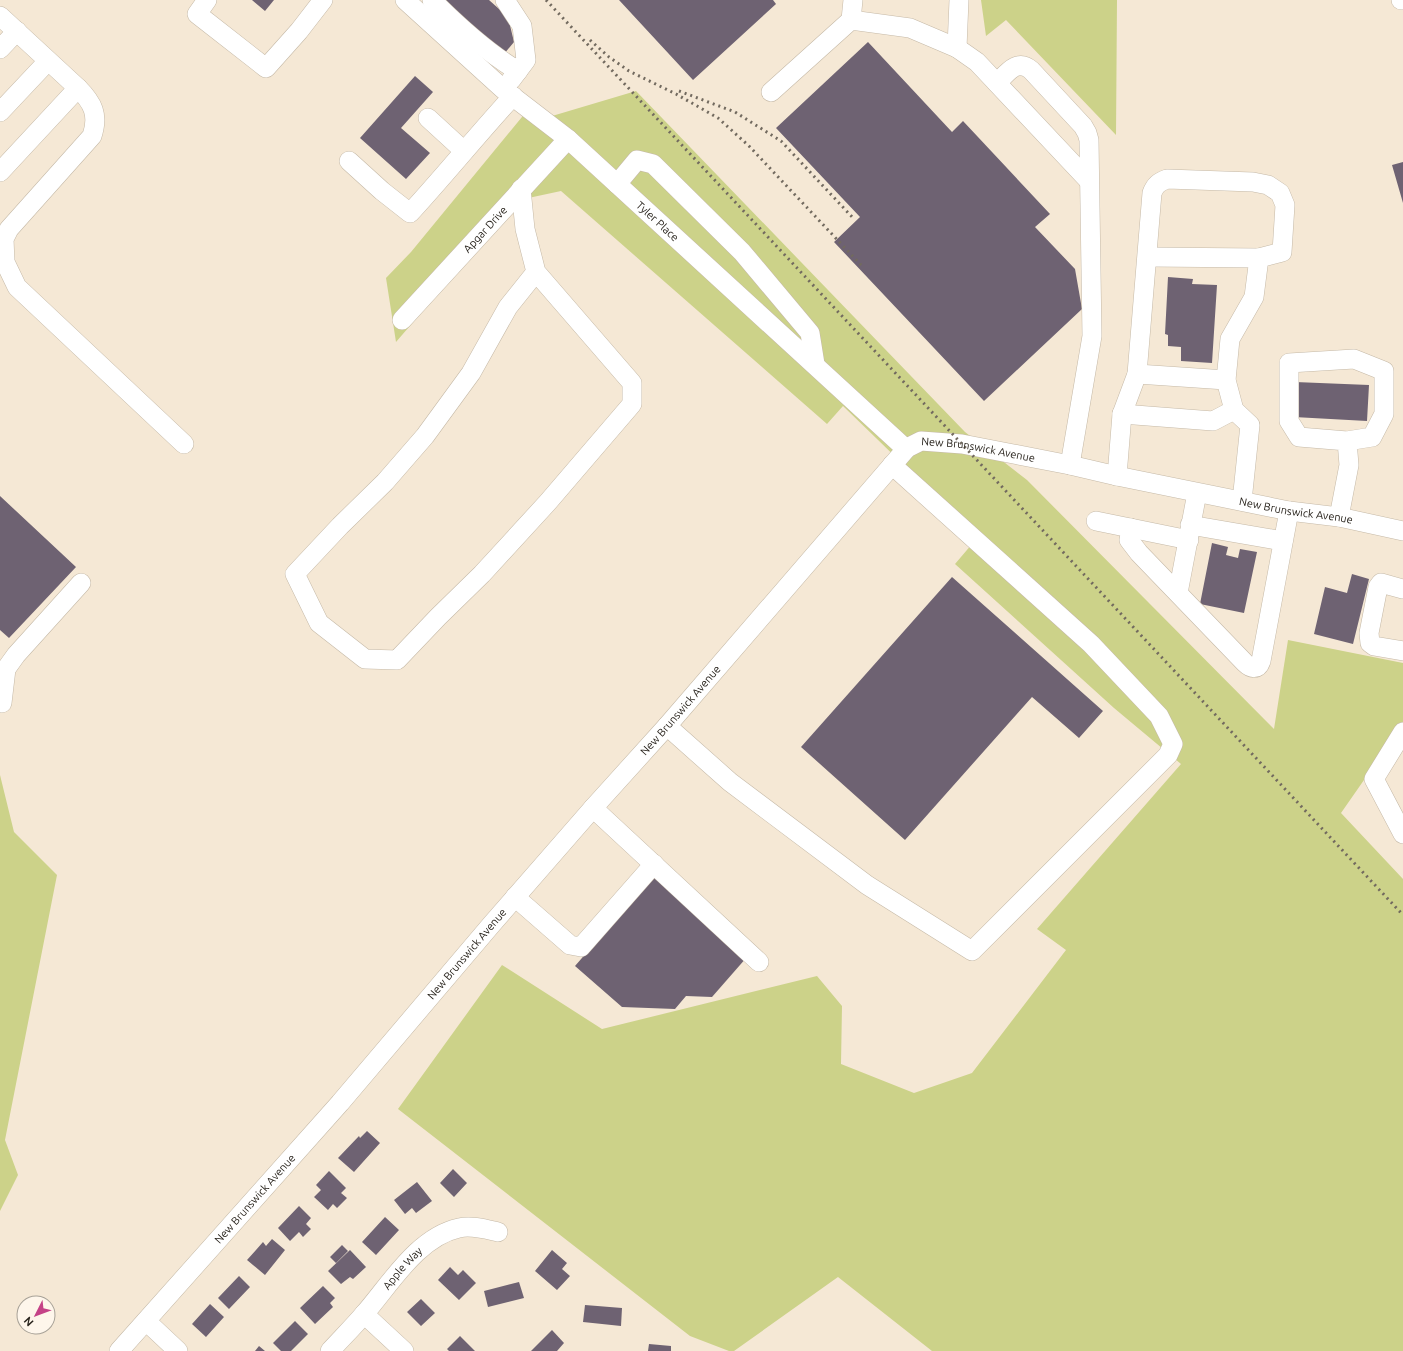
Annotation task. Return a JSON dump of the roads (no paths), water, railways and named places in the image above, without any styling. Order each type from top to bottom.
[{"type":"street","points":[[208,0],[197,14],[266,68],[299,31],[323,0]]},
{"type":"street","name":"Tyler Place","points":[[405,0],[508,92],[568,139],[906,449]]},
{"type":"street","points":[[432,0],[457,24],[503,62],[518,71]]},
{"type":"street","points":[[349,161],[382,191],[410,213],[444,176],[508,92],[518,71],[526,60],[522,26],[505,0]]},
{"type":"street","points":[[771,92],[851,20],[853,0]]},
{"type":"street","points":[[957,48],[959,0]]},
{"type":"street","points":[[0,16],[86,96],[93,109],[96,125],[92,136],[9,229],[4,239],[5,262],[17,287],[184,444]]},
{"type":"street","points":[[851,20],[910,28],[957,48],[977,62],[1089,181]]},
{"type":"street","points":[[0,49],[16,32]]},
{"type":"street","points":[[0,112],[48,61]]},
{"type":"street","points":[[997,84],[1014,67],[1021,64],[1026,65],[1083,126],[1089,140],[1092,336],[1070,465]]},
{"type":"street","points":[[0,172],[78,88]]},
{"type":"street","points":[[428,118],[464,150]]},
{"type":"street","name":"Apgar Drive","points":[[402,320],[568,139]]},
{"type":"street","points":[[617,184],[637,160],[653,164],[742,252],[810,333],[815,364]]},
{"type":"street","points":[[1116,476],[1122,414],[1137,374],[1148,257],[1152,193],[1154,187],[1159,182],[1166,179],[1253,182],[1268,185],[1280,193],[1285,206],[1282,252],[1258,258],[1148,257]]},
{"type":"street","points":[[521,189],[525,229],[536,272],[632,383],[632,404],[548,502],[482,574],[397,660],[365,659],[319,623],[295,574],[340,526],[385,482],[425,436],[471,373],[508,307],[536,272]]},
{"type":"street","points":[[1242,501],[1250,425],[1234,410],[1226,380],[1230,338],[1254,297],[1258,258]]},
{"type":"street","points":[[1354,359],[1384,371],[1384,414],[1372,437],[1347,441],[1299,437],[1289,421],[1289,364],[1354,359]]},
{"type":"street","points":[[1137,374],[1226,380]]},
{"type":"street","points":[[1122,414],[1213,421],[1234,410]]},
{"type":"street","name":"New Brunswick Avenue","points":[[119,1351],[340,1103],[515,897],[667,726],[906,449],[920,441],[962,444],[1070,465],[1197,493],[1289,511],[1340,517],[1403,531]]},
{"type":"street","points":[[1340,517],[1349,465],[1347,441]]},
{"type":"street","points":[[667,726],[730,782],[867,885],[972,951],[1168,755],[1173,744],[1159,716],[1091,644],[892,465]]},
{"type":"street","points":[[1178,593],[1197,493]]},
{"type":"street","points":[[1131,528],[1130,540],[1139,554],[1245,663],[1254,669],[1257,668],[1261,660],[1289,511]]},
{"type":"street","points":[[1096,521],[1131,528],[1283,541]]},
{"type":"street","points":[[1,702],[6,669],[16,655],[80,583]]},
{"type":"street","points":[[1403,589],[1381,584],[1378,587],[1369,633],[1370,643],[1374,646],[1403,652]]},
{"type":"street","points":[[1403,732],[1374,779],[1403,834]]},
{"type":"street","points":[[593,808],[759,962]]},
{"type":"street","points":[[515,897],[570,945],[581,947],[654,864]]},
{"type":"street","name":"Apple Way","points":[[330,1351],[422,1247],[440,1234],[460,1227],[479,1228],[498,1232]]},
{"type":"street","points":[[364,1314],[404,1351]]},
{"type":"street","points":[[146,1321],[178,1351]]},
{"type":"railway","points":[[546,0],[1403,915]]},
{"type":"railway","points":[[590,40],[609,57],[629,71],[676,94],[718,118],[749,146],[862,266]]},
{"type":"railway","points":[[679,91],[735,112],[781,141],[854,219]]}]
